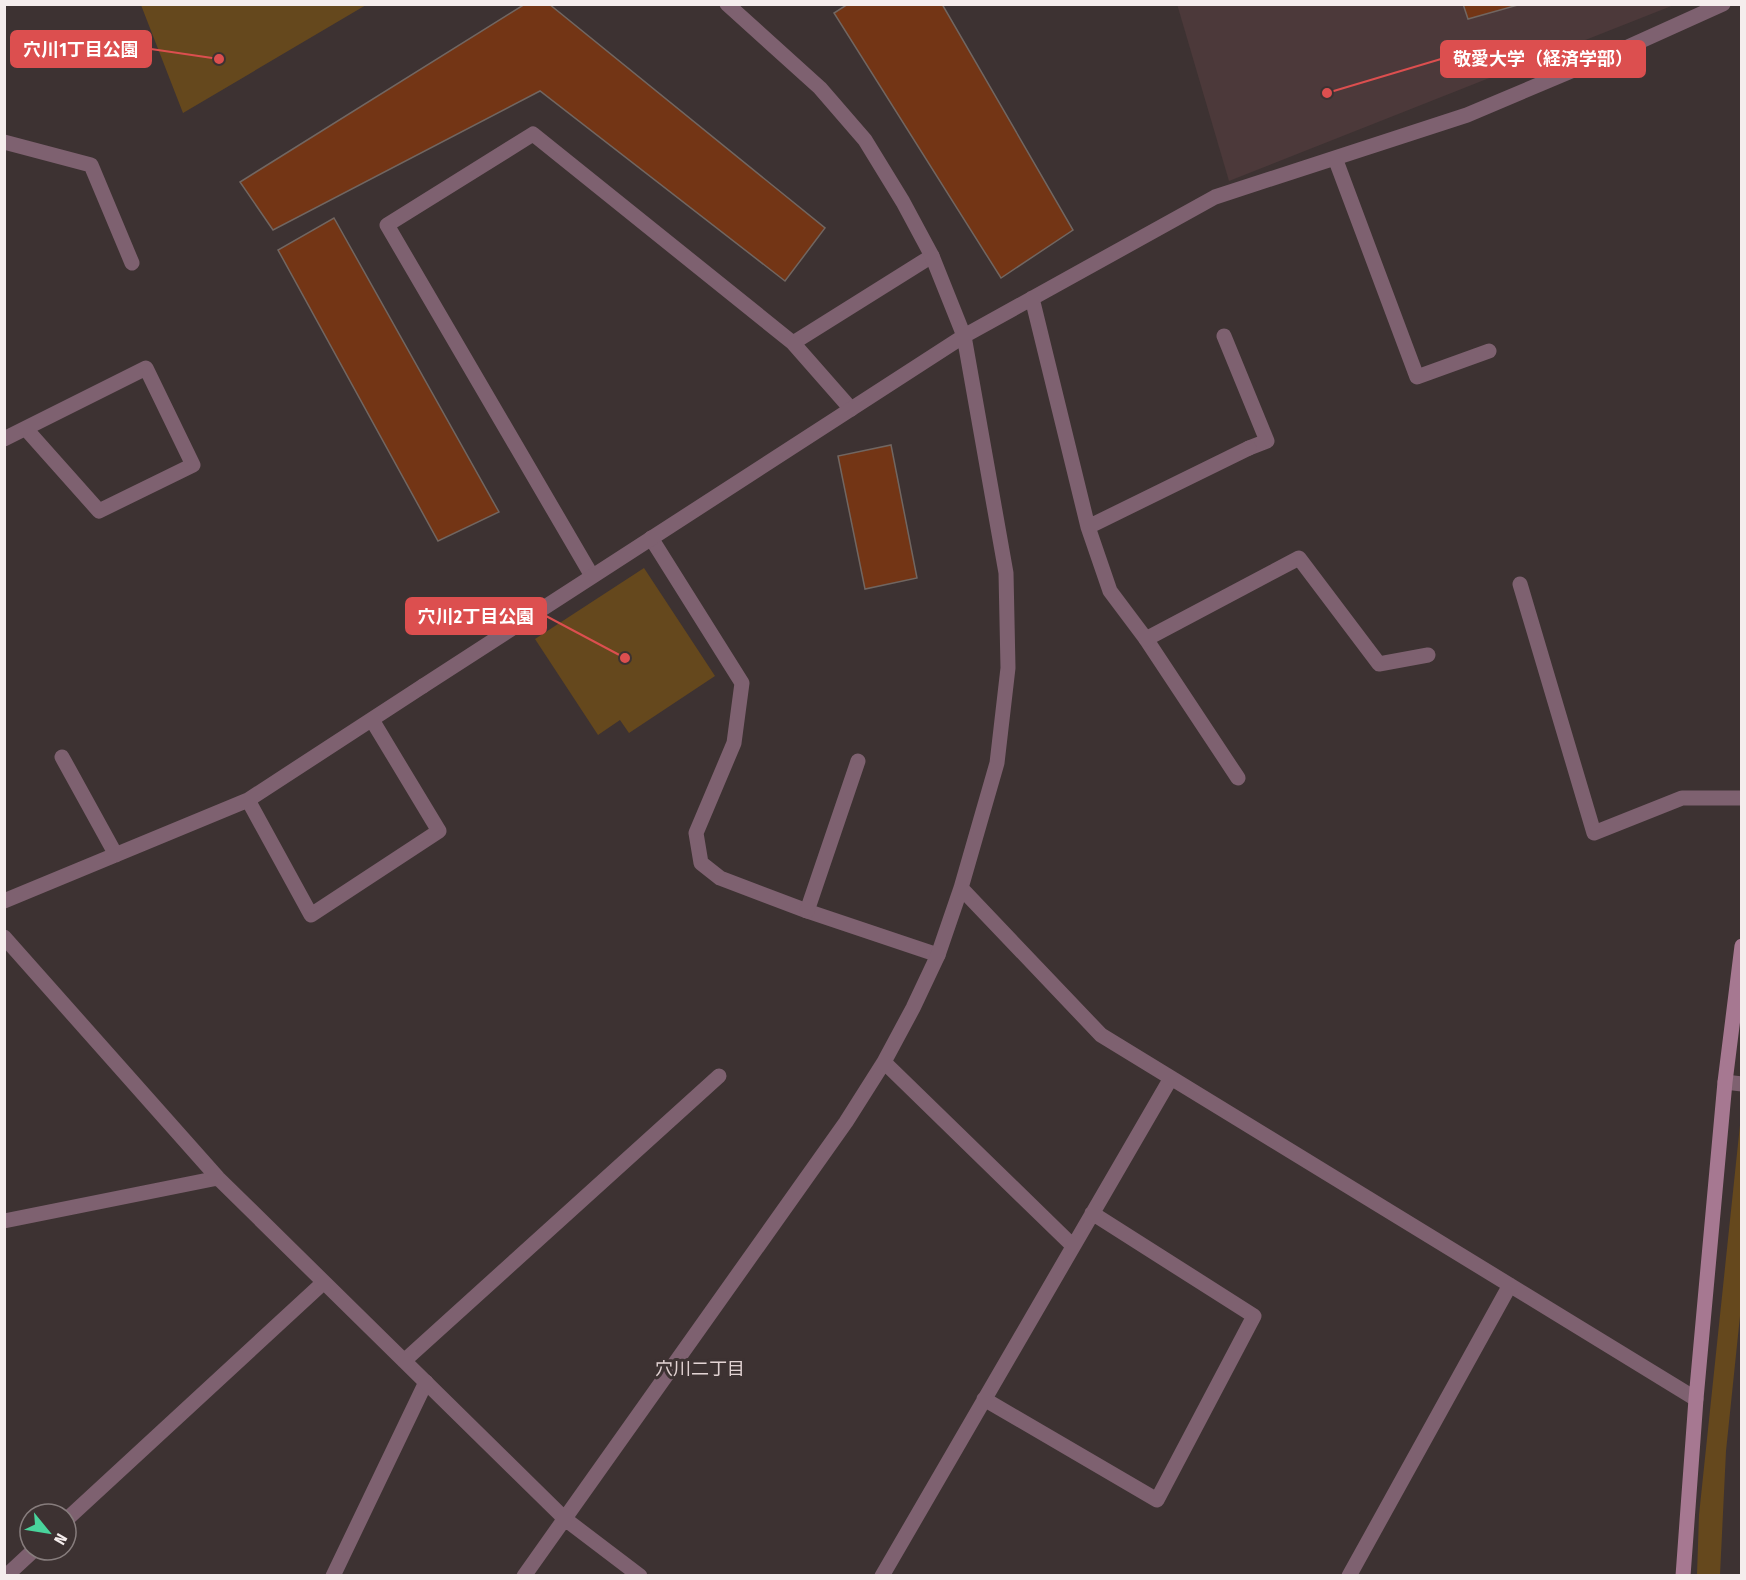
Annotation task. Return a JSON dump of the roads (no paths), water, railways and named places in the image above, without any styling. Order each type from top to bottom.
[{"type":"street","points":[[524,1575],[846,1122],[884,1062],[938,955],[961,888],[997,763],[1008,668],[1006,573],[964,336],[932,256],[903,201],[865,140],[820,88],[727,4]]},
{"type":"street","points":[[4,902],[248,800],[964,336],[1215,197],[1467,115],[1723,4]]},
{"type":"street","points":[[592,576],[387,225],[533,134],[793,343],[851,409]]},
{"type":"street","points":[[4,141],[91,165],[132,263]]},
{"type":"street","points":[[1335,158],[1418,377],[1489,351]]},
{"type":"street","points":[[793,343],[932,256]]},
{"type":"street","points":[[1032,298],[1088,527],[1110,591],[1146,639],[1238,778]]},
{"type":"street","points":[[1088,527],[1249,448],[1268,441],[1224,336]]},
{"type":"street","points":[[4,439],[146,368],[193,465],[99,511],[26,429]]},
{"type":"street","points":[[651,538],[742,683],[734,743],[696,833],[701,863],[720,878],[807,911],[938,955]]},
{"type":"street","points":[[1146,639],[1299,558],[1379,664],[1428,655]]},
{"type":"street","points":[[1520,584],[1594,833],[1682,798],[1742,798]]},
{"type":"street","points":[[248,800],[311,915],[439,831],[372,720]]},
{"type":"street","points":[[62,757],[116,855]]},
{"type":"street","points":[[807,911],[858,761]]},
{"type":"street","points":[[961,888],[1101,1035],[1696,1399]]},
{"type":"street","points":[[4,937],[218,1178],[565,1519],[640,1575]]},
{"type":"street","points":[[1683,1575],[1696,1399],[1725,1082],[1742,946]]},
{"type":"street","points":[[884,1062],[1073,1246]]},
{"type":"street","points":[[404,1361],[719,1076]]},
{"type":"street","points":[[882,1575],[1171,1078]]},
{"type":"street","points":[[1725,1082],[1742,1084]]},
{"type":"street","points":[[4,1221],[218,1178]]},
{"type":"street","points":[[984,1399],[1157,1500],[1254,1316],[1092,1213]]},
{"type":"street","points":[[78,1509],[324,1282]]},
{"type":"street","points":[[1349,1575],[1510,1285]]},
{"type":"street","points":[[333,1575],[426,1382]]},
{"type":"street","points":[[6,1575],[21,1562]]},
{"type":"place","name":"穴川1丁目公園","points":[[219,59]]},
{"type":"place","name":"敬愛大学（経済学部）","points":[[1327,93]]},
{"type":"place","name":"穴川2丁目公園","points":[[625,658]]},
{"type":"district","name":"穴川二丁目","points":[[700,1369]]}]
